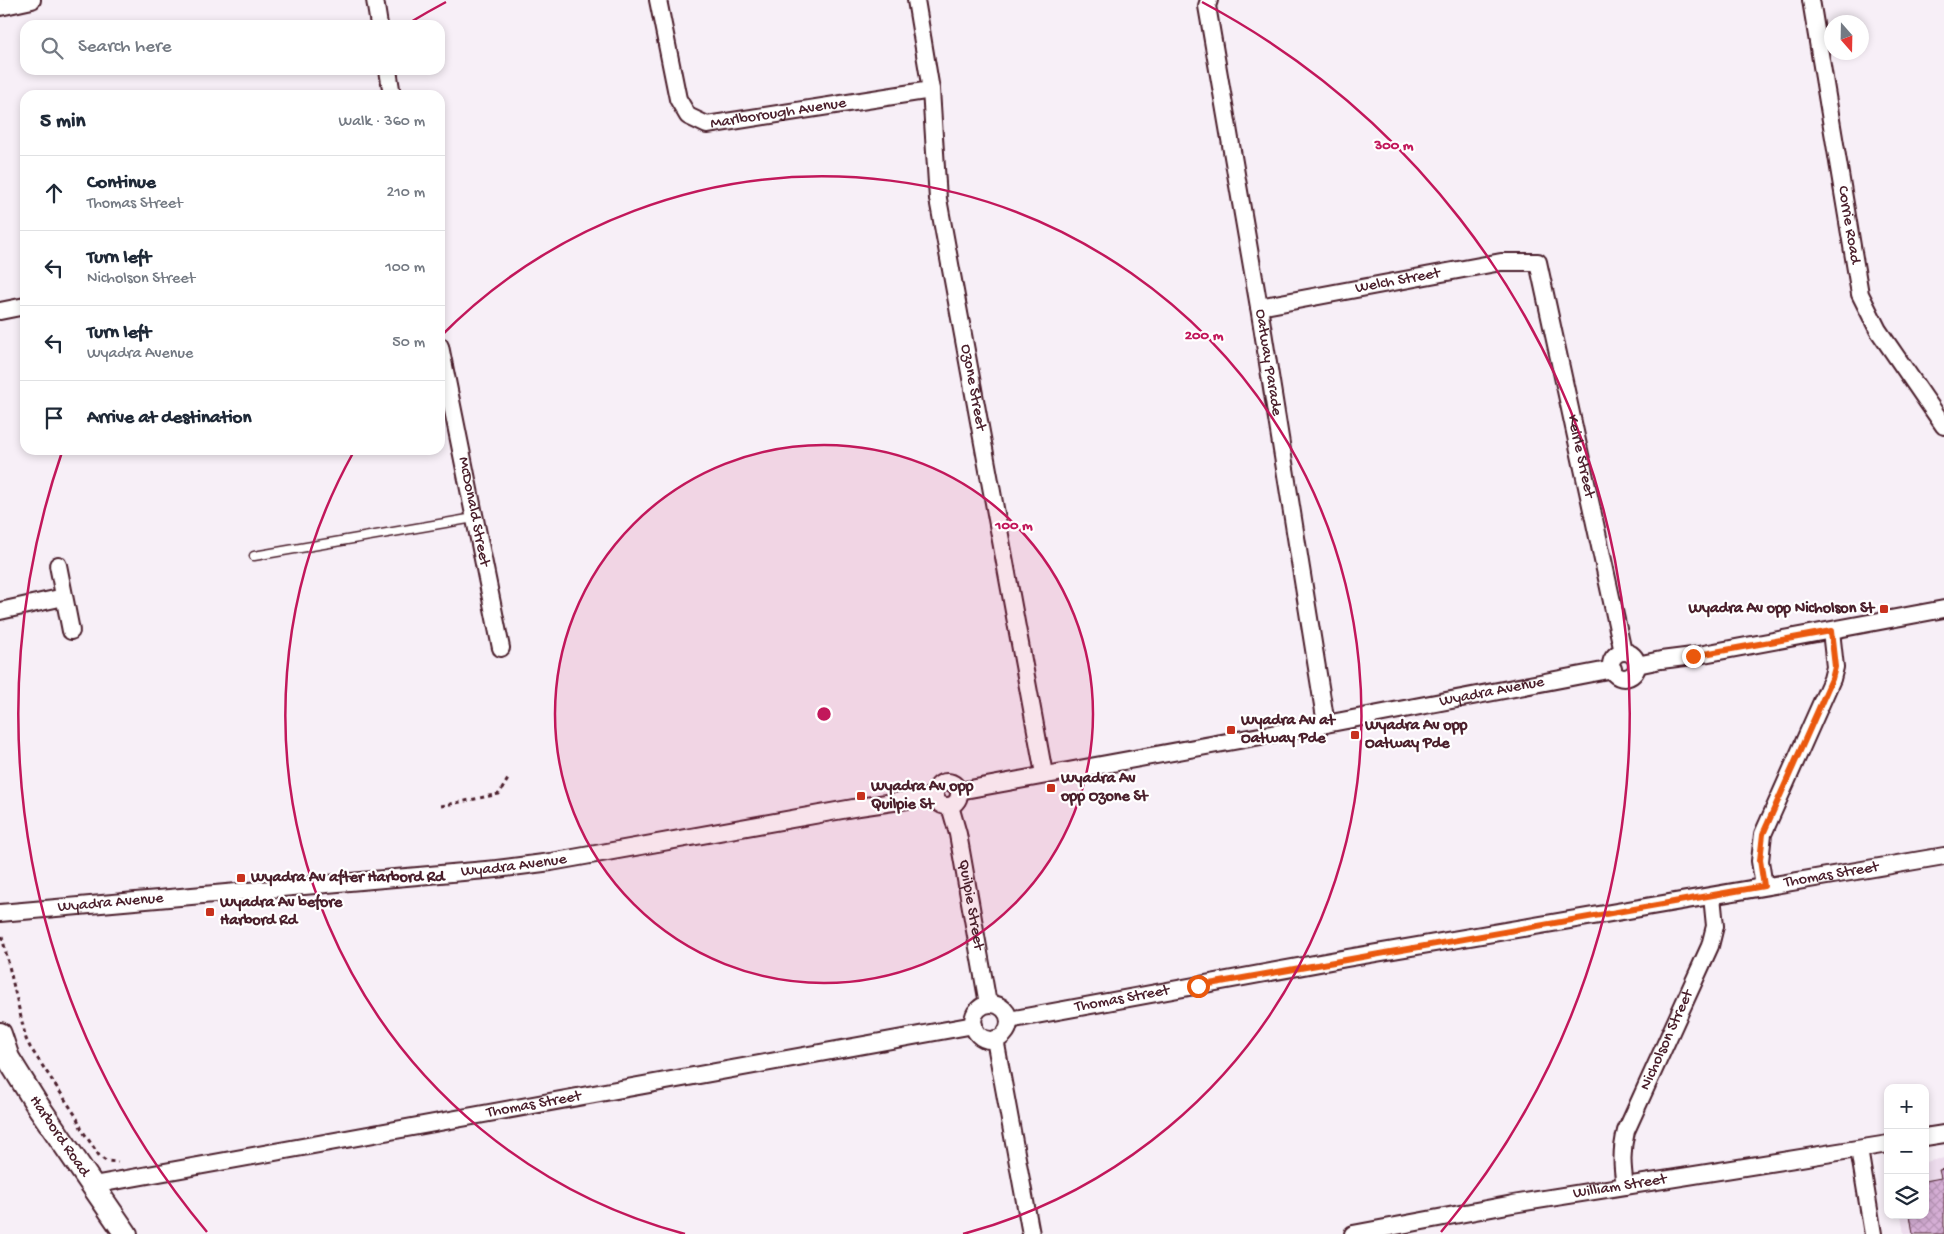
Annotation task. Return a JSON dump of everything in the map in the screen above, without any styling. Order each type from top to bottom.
[{"type":"main road","name":"Harbord Road","points":[[0,1034],[8,1058],[126,1234]]},
{"type":"street","points":[[0,7],[32,0]]},
{"type":"street","points":[[375,0],[379,20]]},
{"type":"street","name":"Marlborough Avenue","points":[[658,0],[678,99],[688,116],[707,125],[930,90]]},
{"type":"street","name":"Ozone Street","points":[[916,0],[930,90],[938,199],[1044,774]]},
{"type":"street","name":"Oatway Parade","points":[[1209,0],[1206,6],[1259,307],[1326,724]]},
{"type":"street","name":"Corrie Road","points":[[1812,0],[1860,294],[1878,330],[1944,426]]},
{"type":"street","points":[[389,75],[391,90]]},
{"type":"street","name":"Welch Street","points":[[1259,307],[1501,262],[1538,262]]},
{"type":"street","name":"Keirle Street","points":[[1538,262],[1623,652]]},
{"type":"street","points":[[0,311],[20,307]]},
{"type":"street","name":"McDonald Street","points":[[445,371],[501,648]]},
{"type":"street","points":[[58,565],[71,631]]},
{"type":"street","points":[[0,611],[64,597]]},
{"type":"street","points":[[1637,665],[1944,609]]},
{"type":"street","points":[[1764,886],[1760,860],[1763,834],[1832,679],[1835,667],[1831,631]]},
{"type":"street","points":[[1623,652],[1633,655],[1637,665],[1635,672],[1626,678],[1618,676],[1612,670],[1614,658],[1623,652]]},
{"type":"street","name":"Wyadra Avenue","points":[[959,791],[1612,670]]},
{"type":"street","points":[[942,782],[954,784],[960,794],[957,802],[950,806],[942,805],[935,796],[936,788],[942,782]]},
{"type":"street","name":"Wyadra Avenue","points":[[0,913],[497,869],[551,862],[859,807],[935,796]]},
{"type":"street","name":"Quilpie Street","points":[[950,806],[958,834],[988,1004]]},
{"type":"street","name":"Thomas Street","points":[[1009,1020],[1357,957],[1944,856]]},
{"type":"street","name":"Nicholson Street","points":[[1625,1186],[1621,1161],[1626,1131],[1710,946],[1715,926],[1712,896]]},
{"type":"street","points":[[988,1004],[994,1004],[1004,1010],[1009,1020],[1009,1025],[1004,1034],[995,1039],[979,1035],[974,1025],[973,1020],[978,1010],[988,1004]]},
{"type":"street","name":"Thomas Street","points":[[92,1185],[974,1025]]},
{"type":"street","points":[[995,1039],[1031,1234]]},
{"type":"street","points":[[1929,1136],[1944,1134]]},
{"type":"street","name":"William Street","points":[[1353,1234],[1513,1204],[1884,1145]]},
{"type":"street","points":[[1860,1148],[1873,1234]]},
{"type":"lane","points":[[254,556],[474,518]]},
{"type":"path","points":[[441,806],[499,794],[508,779]]},
{"type":"path","points":[[2,936],[26,1039],[30,1048],[76,1116],[82,1130],[100,1157],[106,1160],[122,1162],[127,1179]]},
{"type":"shaded area","points":[[1944,1158],[1944,1234],[1904,1234],[1902,1219],[1929,1219],[1929,1161]]},
{"type":"building","points":[[1944,1169],[1944,1234],[1913,1234],[1911,1219],[1929,1219],[1929,1180],[1941,1178],[1939,1170]]},
{"type":"place","name":"Wyadra Av opp Nicholson St","points":[[1884,609]]},
{"type":"place","name":"Wyadra Av at Oatway Pde","points":[[1231,730]]},
{"type":"place","name":"Wyadra Av opp Oatway Pde","points":[[1355,735]]},
{"type":"place","name":"Wyadra Av opp Ozone St","points":[[1051,788]]},
{"type":"place","name":"Wyadra Av opp Quilpie St","points":[[861,796]]},
{"type":"place","name":"Wyadra Av after Harbord Rd","points":[[241,878]]},
{"type":"place","name":"Wyadra Av before Harbord Rd","points":[[210,912]]},
{"type":"route","points":[[1198,986],[1764,886],[1760,860],[1760,846],[1763,834],[1832,679],[1835,667],[1835,654],[1831,631],[1693,656]]}]
